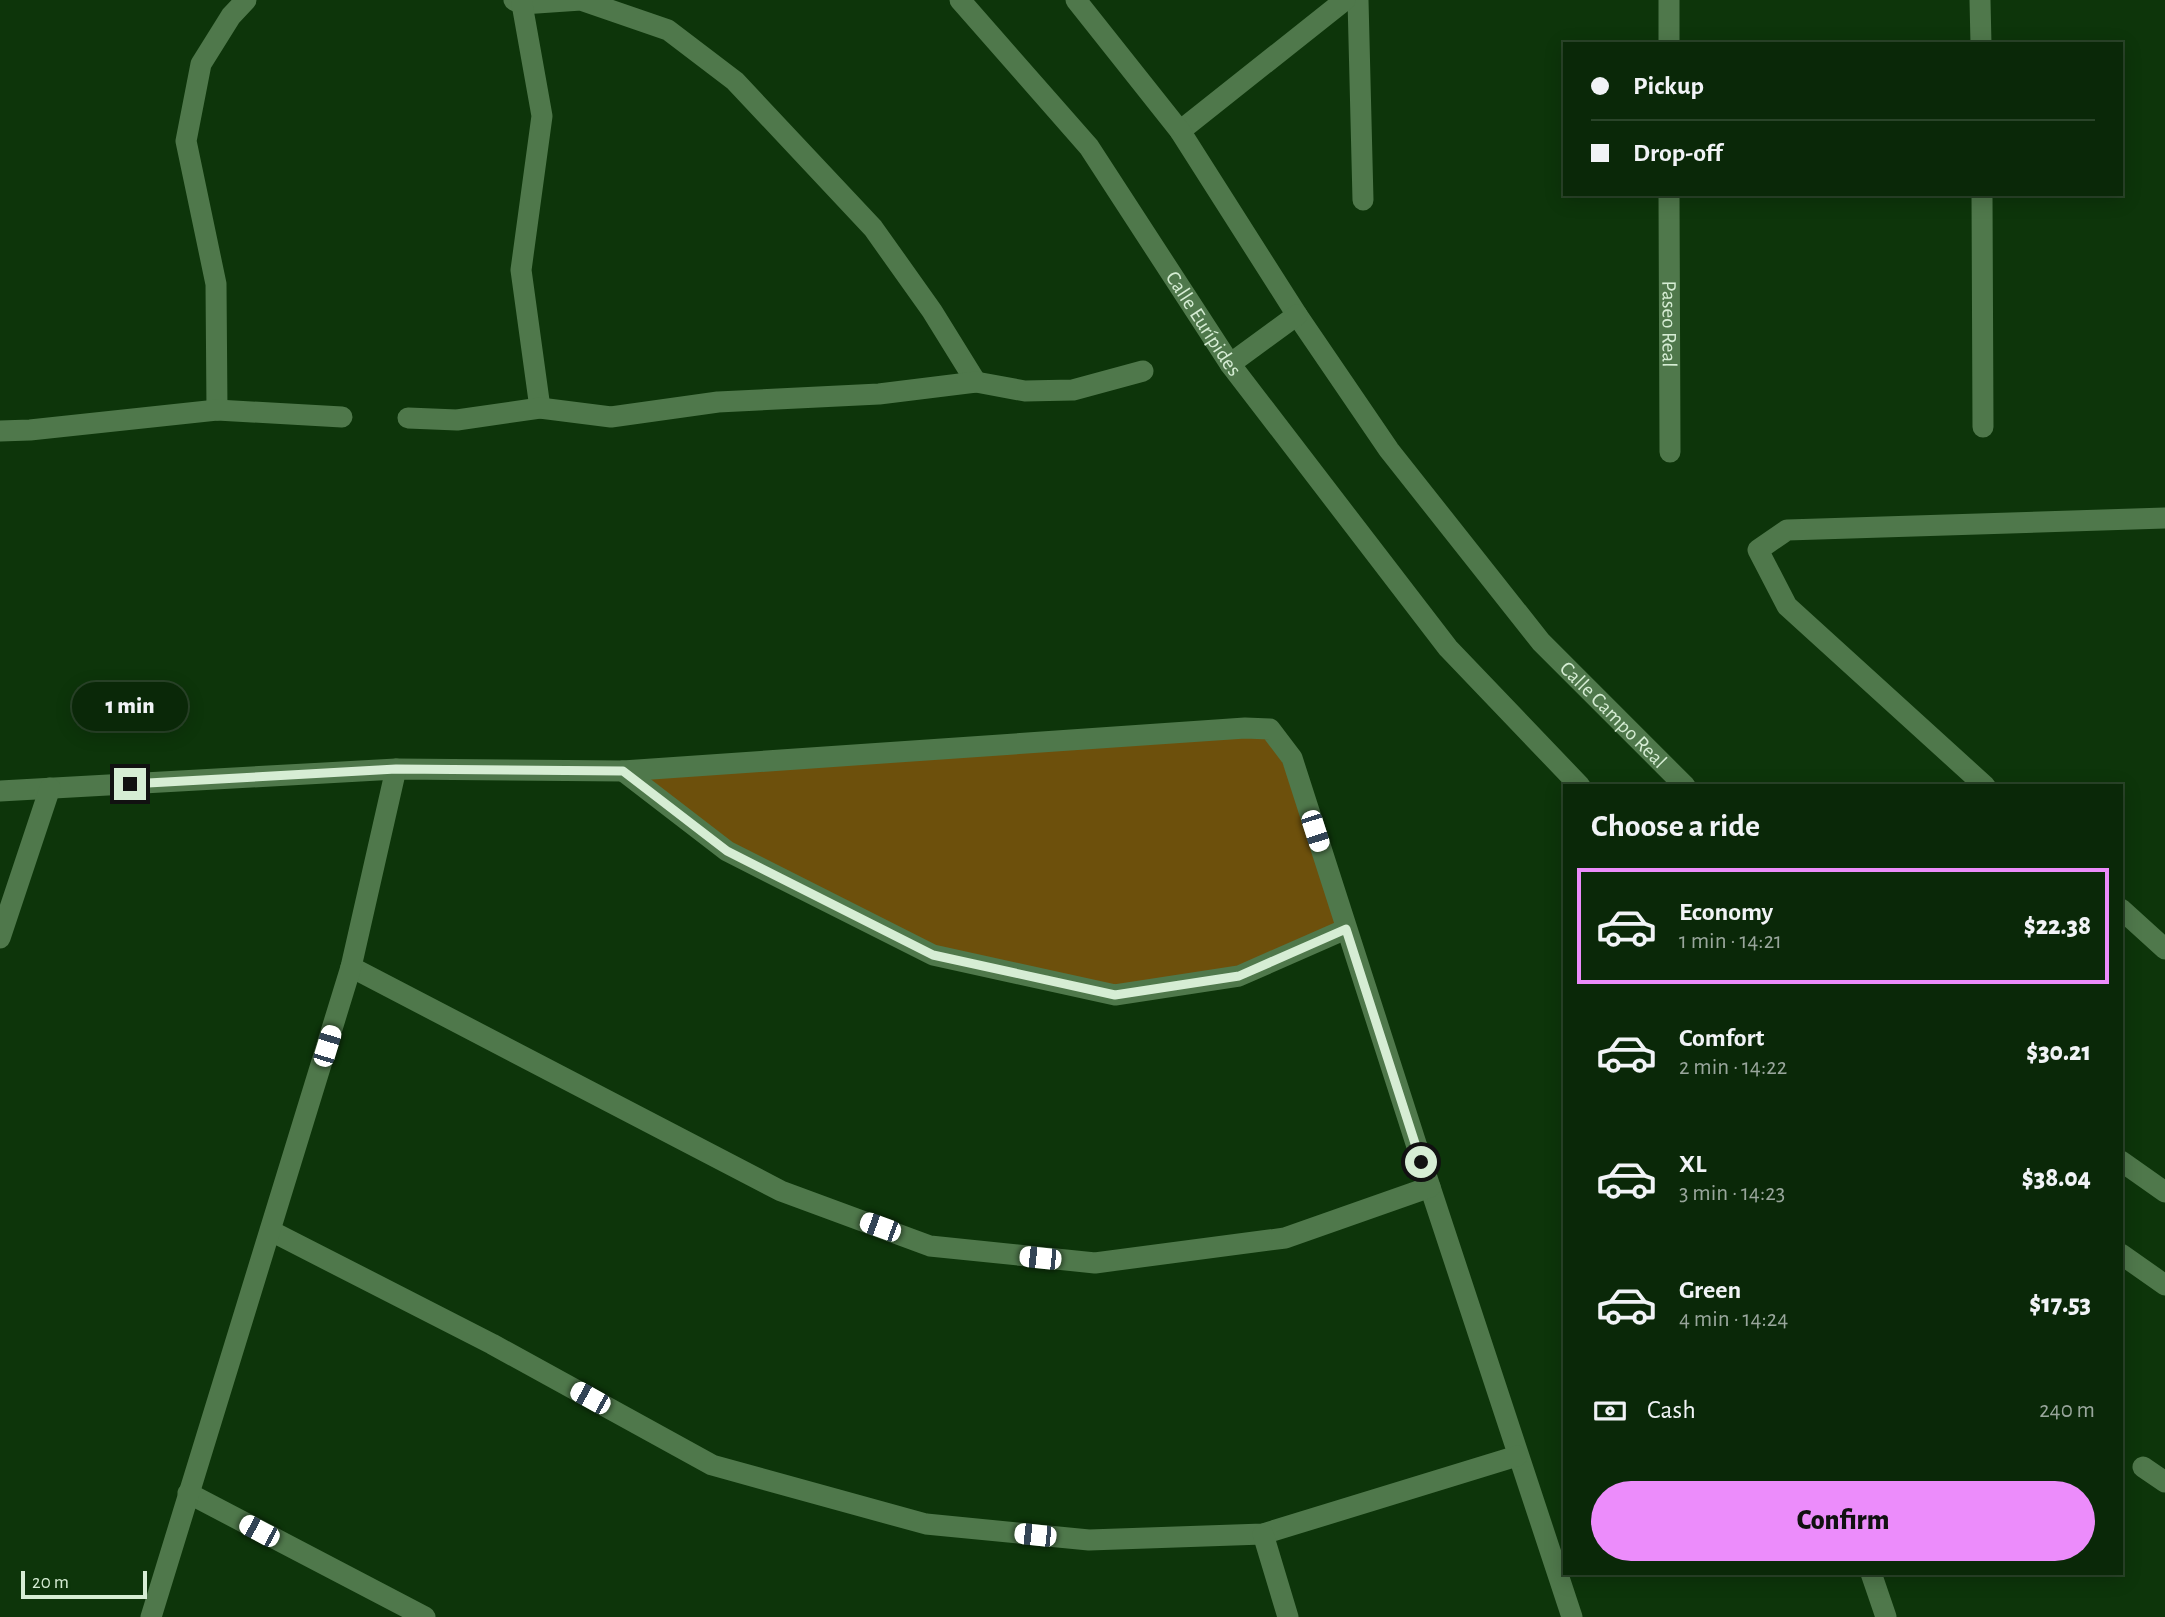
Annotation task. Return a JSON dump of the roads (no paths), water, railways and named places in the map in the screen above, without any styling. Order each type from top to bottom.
[{"type":"street","points":[[217,410],[216,284],[186,141],[201,64],[232,16],[246,0]]},
{"type":"street","points":[[540,408],[521,270],[542,116],[518,2],[581,0],[668,30],[735,81],[873,228],[932,311],[975,382]]},
{"type":"street","name":"Calle Eurípides","points":[[960,0],[1089,146],[1230,365],[1448,648],[1578,784]]},
{"type":"street","points":[[1076,0],[1180,131],[1297,315],[1230,365]]},
{"type":"street","points":[[1180,131],[1345,0]]},
{"type":"street","points":[[1358,0],[1363,200]]},
{"type":"street","points":[[1669,0],[1669,42]]},
{"type":"street","points":[[1980,0],[1981,42]]},
{"type":"street","name":"Paseo Real","points":[[1669,196],[1670,452]]},
{"type":"street","points":[[1982,196],[1983,427]]},
{"type":"street","name":"Calle Campo Real","points":[[1297,315],[1389,450],[1541,642],[1683,784]]},
{"type":"street","points":[[408,418],[457,420],[540,408],[611,417],[718,402],[879,394],[975,382],[1025,391],[1073,390],[1143,371]]},
{"type":"street","points":[[0,430],[30,430],[217,410],[342,417]]},
{"type":"street","points":[[1983,784],[1787,606],[1758,550],[1787,530],[2165,518]]},
{"type":"street","points":[[0,791],[396,769],[623,771],[1245,728],[1270,729],[1292,758],[1517,1456],[1572,1617]]},
{"type":"street","points":[[151,1617],[351,967],[396,769]]},
{"type":"street","points":[[623,771],[727,851],[933,955],[1115,995],[1239,976],[1346,929]]},
{"type":"street","points":[[0,938],[50,788]]},
{"type":"street","points":[[2123,911],[2165,949]]},
{"type":"street","points":[[351,967],[781,1191],[930,1246],[1095,1263],[1285,1238],[1430,1188]]},
{"type":"street","points":[[2123,1162],[2165,1192]]},
{"type":"street","points":[[271,1230],[492,1344],[712,1465],[926,1524],[1089,1540],[1263,1534],[1517,1456]]},
{"type":"street","points":[[2123,1255],[2165,1285]]},
{"type":"street","points":[[2143,1467],[2165,1482]]},
{"type":"street","points":[[188,1493],[425,1617]]},
{"type":"street","points":[[1263,1534],[1288,1617]]},
{"type":"street","points":[[1872,1575],[1886,1617]]}]
